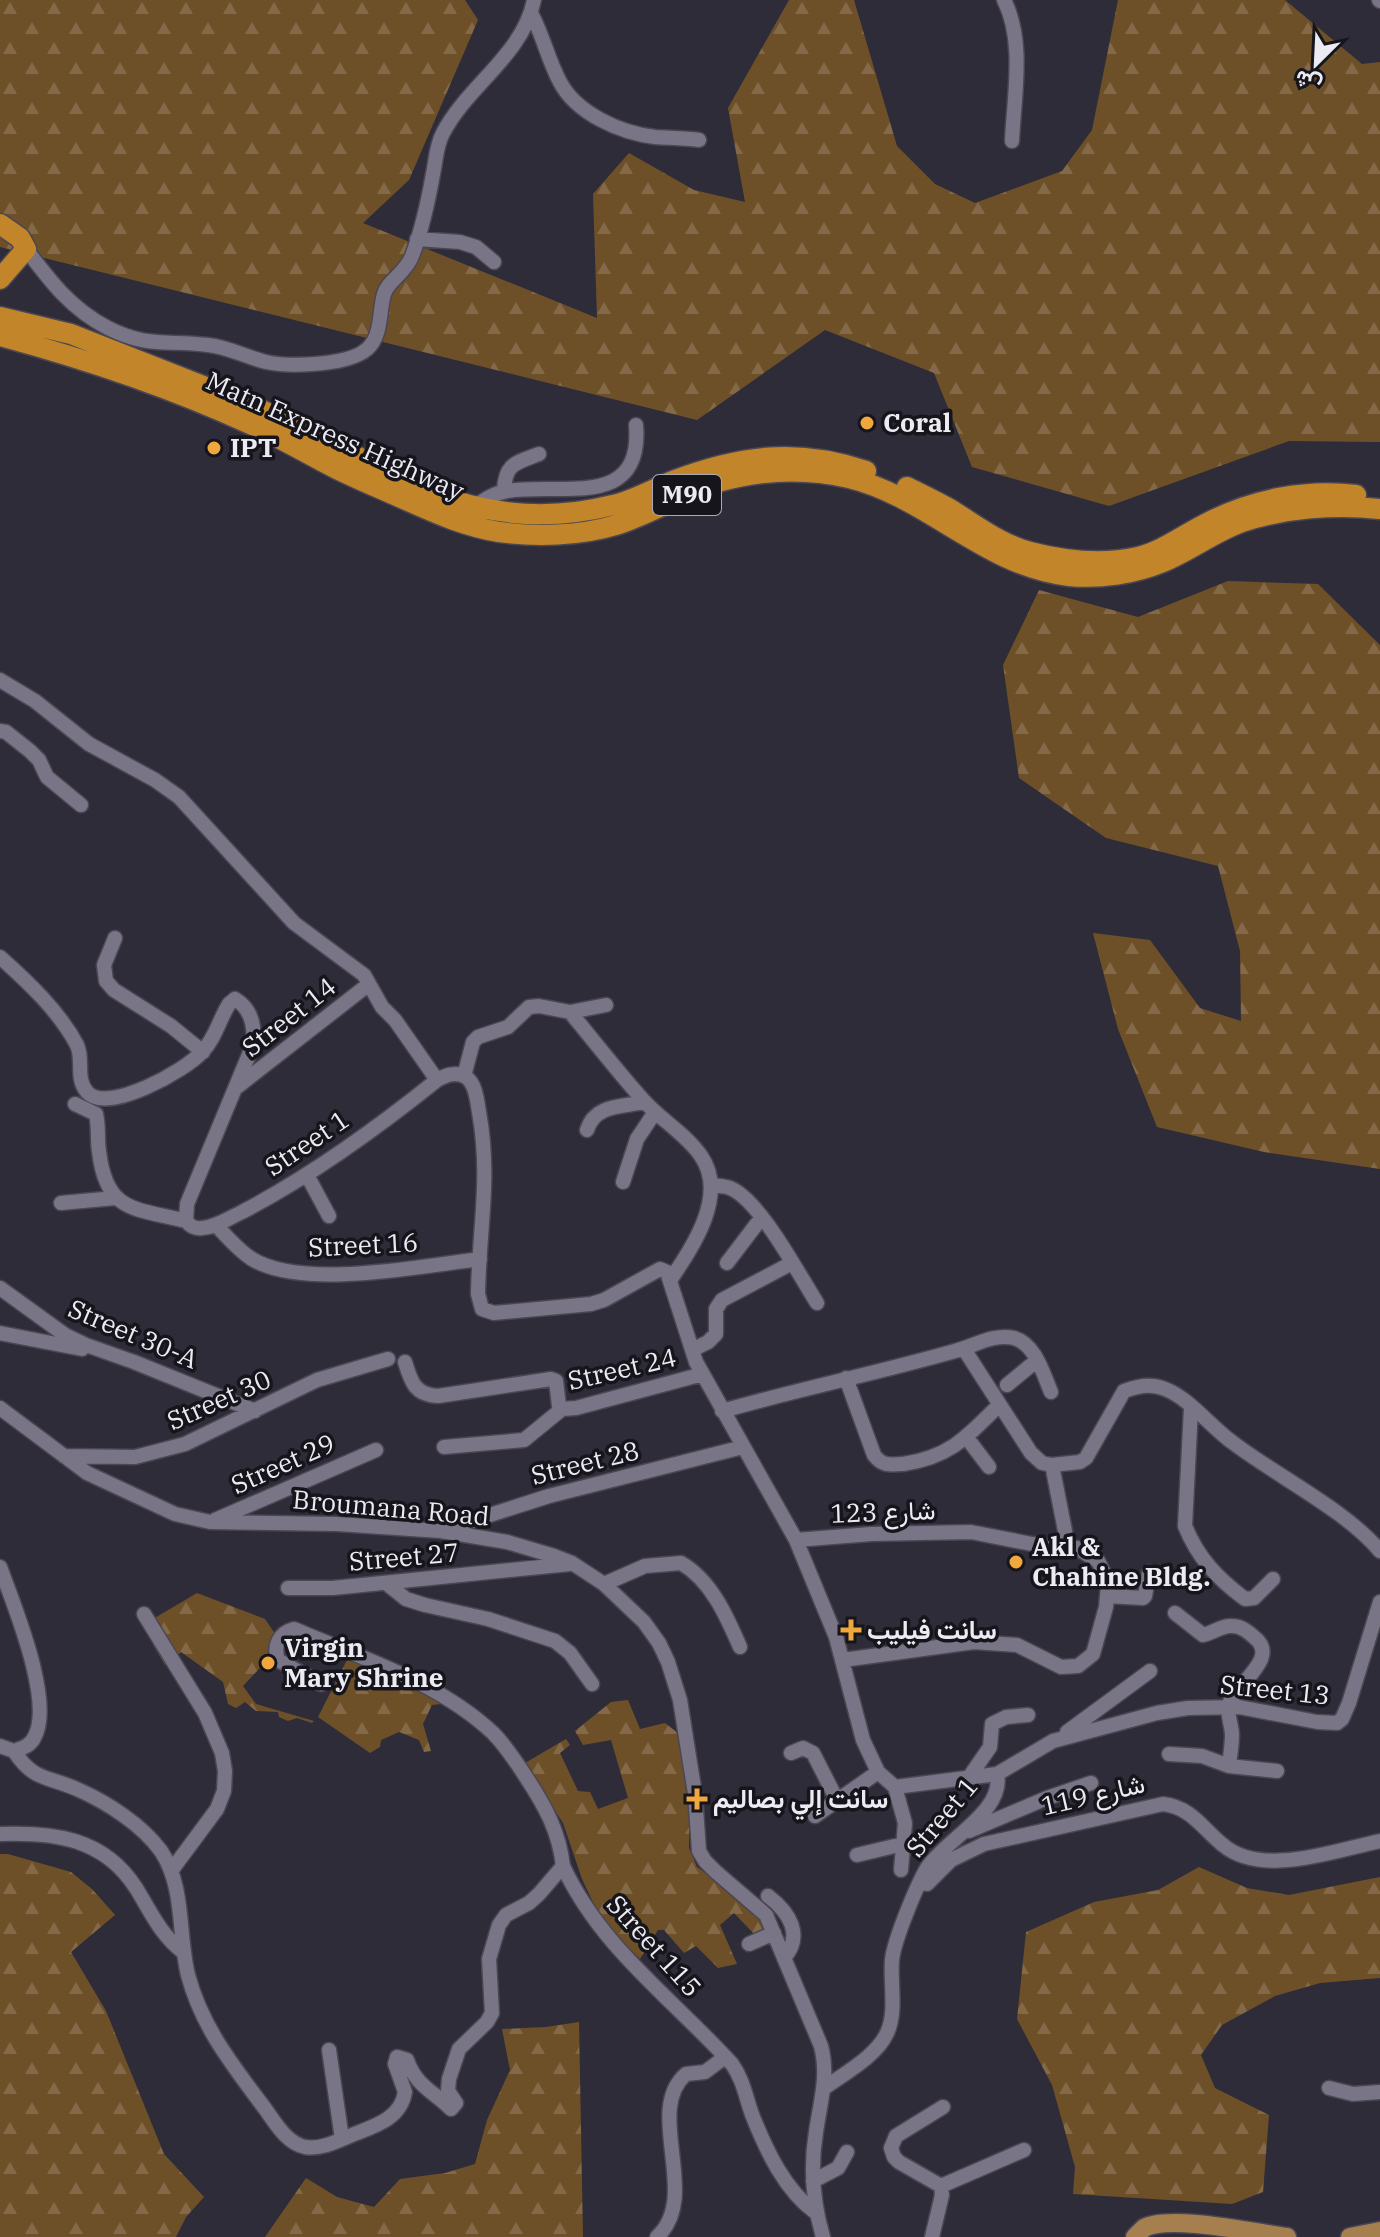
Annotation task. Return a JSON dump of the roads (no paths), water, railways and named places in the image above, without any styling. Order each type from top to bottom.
[{"type":"highway","points":[[0,224],[20,238],[26,249],[0,279]]},
{"type":"highway","points":[[0,302],[4,324]]},
{"type":"highway","name":"Matn Express Highway","points":[[4,324],[95,343],[249,404],[451,501],[514,515],[577,513],[615,505],[709,468],[747,458],[809,456],[841,463],[907,487],[988,534],[1026,551],[1070,561],[1095,562],[1152,553],[1211,521],[1274,499],[1322,493],[1380,498]]},
{"type":"highway","name":"Matn Express Highway","points":[[4,324],[93,363],[251,424],[339,470],[445,518],[498,532],[551,534],[594,530],[616,525],[717,483],[766,472],[808,472],[850,478],[885,491],[992,552],[1027,567],[1069,576],[1103,576],[1136,571],[1163,562],[1239,523],[1271,514],[1333,507],[1380,509]]},
{"type":"main road","points":[[1135,2237],[1145,2228],[1164,2223],[1287,2237]]},
{"type":"main road","points":[[1350,2237],[1380,2231]]},
{"type":"street","points":[[1004,0],[1011,12],[1016,47],[1012,141]]},
{"type":"street","points":[[532,6],[558,78],[573,103],[623,129],[653,137],[699,140]]},
{"type":"street","points":[[26,249],[54,288],[70,304],[130,338],[155,344],[209,345],[266,362],[289,365],[348,359],[362,353],[376,338],[384,291],[406,268],[417,239],[441,137],[455,112],[512,48],[532,6]]},
{"type":"street","points":[[417,239],[460,242],[476,247],[494,262]]},
{"type":"street","points":[[473,507],[504,491],[585,488],[612,483],[623,475],[633,461],[636,425]]},
{"type":"street","points":[[504,491],[504,478],[511,466],[539,454]]},
{"type":"street","points":[[0,680],[35,701],[89,744],[155,780],[179,797],[294,923],[357,968],[437,1080]]},
{"type":"street","points":[[0,731],[6,732],[30,751],[39,760],[47,777],[81,805]]},
{"type":"street","points":[[115,938],[104,965],[106,981],[114,990],[171,1026],[203,1052]]},
{"type":"street","points":[[0,957],[24,979],[66,1028],[78,1047],[80,1080],[93,1096],[113,1099],[178,1072],[203,1052],[229,1004],[235,999],[249,1012],[254,1031],[248,1060],[187,1204],[186,1221]]},
{"type":"street","name":"Street 14","points":[[237,1087],[369,984]]},
{"type":"street","points":[[606,1005],[570,1012],[529,1007],[508,1027],[478,1037],[473,1042],[464,1076],[474,1089],[486,1166],[478,1294],[482,1309],[494,1313],[591,1304],[660,1269],[667,1272],[703,1374],[796,1540],[836,1637],[863,1740],[878,1772],[895,1787],[905,1823],[901,1870]]},
{"type":"street","points":[[570,1012],[650,1107],[701,1156],[710,1174],[712,1185],[696,1241],[671,1279]]},
{"type":"street","name":"Street 1","points":[[216,1225],[307,1175],[437,1080],[455,1074],[464,1076]]},
{"type":"street","points":[[75,1104],[96,1114],[103,1175],[115,1198]]},
{"type":"street","points":[[587,1130],[590,1120],[598,1112],[650,1107]]},
{"type":"street","points":[[623,1182],[650,1107]]},
{"type":"street","points":[[307,1175],[329,1216]]},
{"type":"street","points":[[712,1185],[730,1188],[738,1193],[762,1217],[817,1303]]},
{"type":"street","points":[[61,1203],[115,1198],[137,1209],[186,1221],[199,1229],[216,1225]]},
{"type":"street","points":[[727,1263],[762,1217]]},
{"type":"street","name":"Street 16","points":[[216,1225],[253,1260],[297,1273],[356,1273],[480,1259]]},
{"type":"street","points":[[692,1350],[716,1334],[716,1305],[792,1263]]},
{"type":"street","name":"Street 30-A","points":[[0,1288],[65,1335],[255,1411]]},
{"type":"street","points":[[0,1333],[114,1356]]},
{"type":"street","points":[[722,1411],[964,1349],[999,1337],[1028,1344],[1051,1392]]},
{"type":"street","points":[[964,1349],[1035,1458],[1052,1465],[1080,1462],[1086,1458],[1124,1391],[1133,1387],[1163,1387],[1179,1396],[1230,1441],[1350,1523],[1380,1551]]},
{"type":"street","name":"Street 30","points":[[63,1456],[135,1457],[157,1452],[199,1439],[317,1380],[388,1359]]},
{"type":"street","points":[[1007,1385],[1036,1361]]},
{"type":"street","name":"Street 24","points":[[405,1362],[413,1385],[427,1395],[551,1379],[556,1381],[562,1409],[576,1408],[703,1374]]},
{"type":"street","points":[[846,1378],[874,1455],[879,1462],[887,1465],[919,1461],[945,1453],[967,1438],[999,1405]]},
{"type":"street","name":"Broumana Road","points":[[0,1408],[99,1480],[155,1507],[210,1522],[337,1524],[441,1531],[507,1542],[572,1563],[604,1584],[644,1622],[668,1662],[680,1700],[695,1794],[699,1851],[716,1872],[766,1915],[821,2046],[826,2069],[813,2157],[813,2181],[815,2212],[823,2237]]},
{"type":"street","points":[[1191,1408],[1192,1436],[1185,1526],[1198,1555],[1245,1599],[1254,1598],[1273,1579]]},
{"type":"street","points":[[444,1447],[524,1440],[562,1409]]},
{"type":"street","points":[[967,1438],[989,1467]]},
{"type":"street","name":"Street 28","points":[[441,1531],[549,1496],[743,1447]]},
{"type":"street","name":"Street 29","points":[[210,1522],[376,1450]]},
{"type":"street","points":[[843,1660],[974,1642],[1017,1645],[1061,1667],[1078,1666],[1093,1654],[1107,1596],[1106,1577],[1098,1561],[1068,1546],[1052,1465]]},
{"type":"street","name":"شارع 123","points":[[796,1540],[871,1534],[971,1532],[1032,1544],[1068,1546]]},
{"type":"street","name":"Street 27","points":[[288,1588],[333,1588],[572,1563]]},
{"type":"street","points":[[604,1584],[645,1566],[681,1563],[699,1577],[728,1620],[740,1647]]},
{"type":"street","points":[[0,1567],[31,1655],[38,1686],[37,1734],[25,1747],[7,1748]]},
{"type":"street","points":[[1107,1596],[1143,1598],[1149,1572]]},
{"type":"street","points":[[386,1583],[406,1599],[488,1619],[555,1641],[570,1653],[592,1684]]},
{"type":"street","name":"Street 13","points":[[997,1774],[1053,1741],[1157,1713],[1188,1708],[1228,1706],[1328,1723],[1342,1719],[1380,1602]]},
{"type":"street","points":[[1175,1613],[1203,1635],[1235,1626],[1243,1628],[1260,1642],[1263,1655],[1228,1706],[1232,1735],[1229,1766]]},
{"type":"street","points":[[144,1614],[205,1713],[222,1753],[225,1771],[224,1791],[217,1809],[171,1871]]},
{"type":"street","name":"Street 115","points":[[321,1684],[278,1660],[275,1652],[279,1637],[284,1632],[294,1629],[418,1682],[470,1714],[506,1748],[539,1797],[557,1833],[563,1866],[598,1924],[624,1957],[739,2074],[756,2124],[786,2183],[799,2200],[815,2212]]},
{"type":"street","points":[[1053,1741],[1150,1671]]},
{"type":"street","points":[[970,1776],[990,1747],[992,1724],[1006,1717],[1028,1715]]},
{"type":"street","points":[[7,1748],[24,1767],[46,1780],[76,1788],[103,1802],[145,1834],[163,1854],[177,1895],[183,1952],[194,1995],[210,2031],[238,2075],[281,2131],[299,2145],[312,2148],[376,2126],[400,2108],[405,2092],[395,2064],[397,2057],[407,2060],[419,2084],[451,2109],[455,2106],[448,2091],[455,2057],[492,2013],[489,1959],[499,1925],[516,1908],[529,1903],[563,1866]]},
{"type":"street","points":[[791,1753],[803,1748],[813,1753],[837,1800]]},
{"type":"street","points":[[1169,1754],[1202,1756],[1229,1766],[1277,1771]]},
{"type":"street","points":[[815,1816],[878,1772]]},
{"type":"street","name":"Street 1","points":[[823,2089],[874,2051],[889,2031],[893,1949],[926,1871],[938,1854],[995,1799],[999,1786],[997,1774],[895,1787]]},
{"type":"street","points":[[961,1834],[1091,1783]]},
{"type":"street","name":"شارع 119","points":[[914,1899],[951,1860],[984,1844],[1163,1804],[1187,1811],[1234,1853],[1261,1860],[1302,1858],[1380,1841]]},
{"type":"street","points":[[0,1834],[56,1835],[101,1852],[134,1885],[160,1932],[183,1952]]},
{"type":"street","points":[[857,1855],[903,1844]]},
{"type":"street","points":[[768,1896],[780,1905],[794,1933],[794,1945],[784,1958]]},
{"type":"street","points":[[749,1944],[774,1933]]},
{"type":"street","points":[[329,2050],[342,2139]]},
{"type":"street","points":[[657,2237],[674,2209],[669,2119],[676,2084],[686,2074],[705,2072],[725,2057]]},
{"type":"street","points":[[1329,2088],[1353,2094],[1380,2092]]},
{"type":"street","points":[[941,2186],[899,2162],[891,2148],[896,2136],[943,2107]]},
{"type":"street","points":[[941,2186],[1024,2150]]},
{"type":"street","points":[[813,2181],[838,2168],[847,2152]]},
{"type":"street","points":[[932,2237],[942,2195],[941,2186]]},
{"type":"place","name":"Coral","points":[[867,423]]},
{"type":"place","name":"IPT","points":[[214,448]]},
{"type":"place","name":"Akl & Chahine Bldg.","points":[[1016,1562]]},
{"type":"place","name":"سانت فيليب","points":[[851,1630]]},
{"type":"place","name":"Virgin Mary Shrine","points":[[268,1663]]},
{"type":"place","name":"سانت إلي بصاليم","points":[[697,1799]]}]
